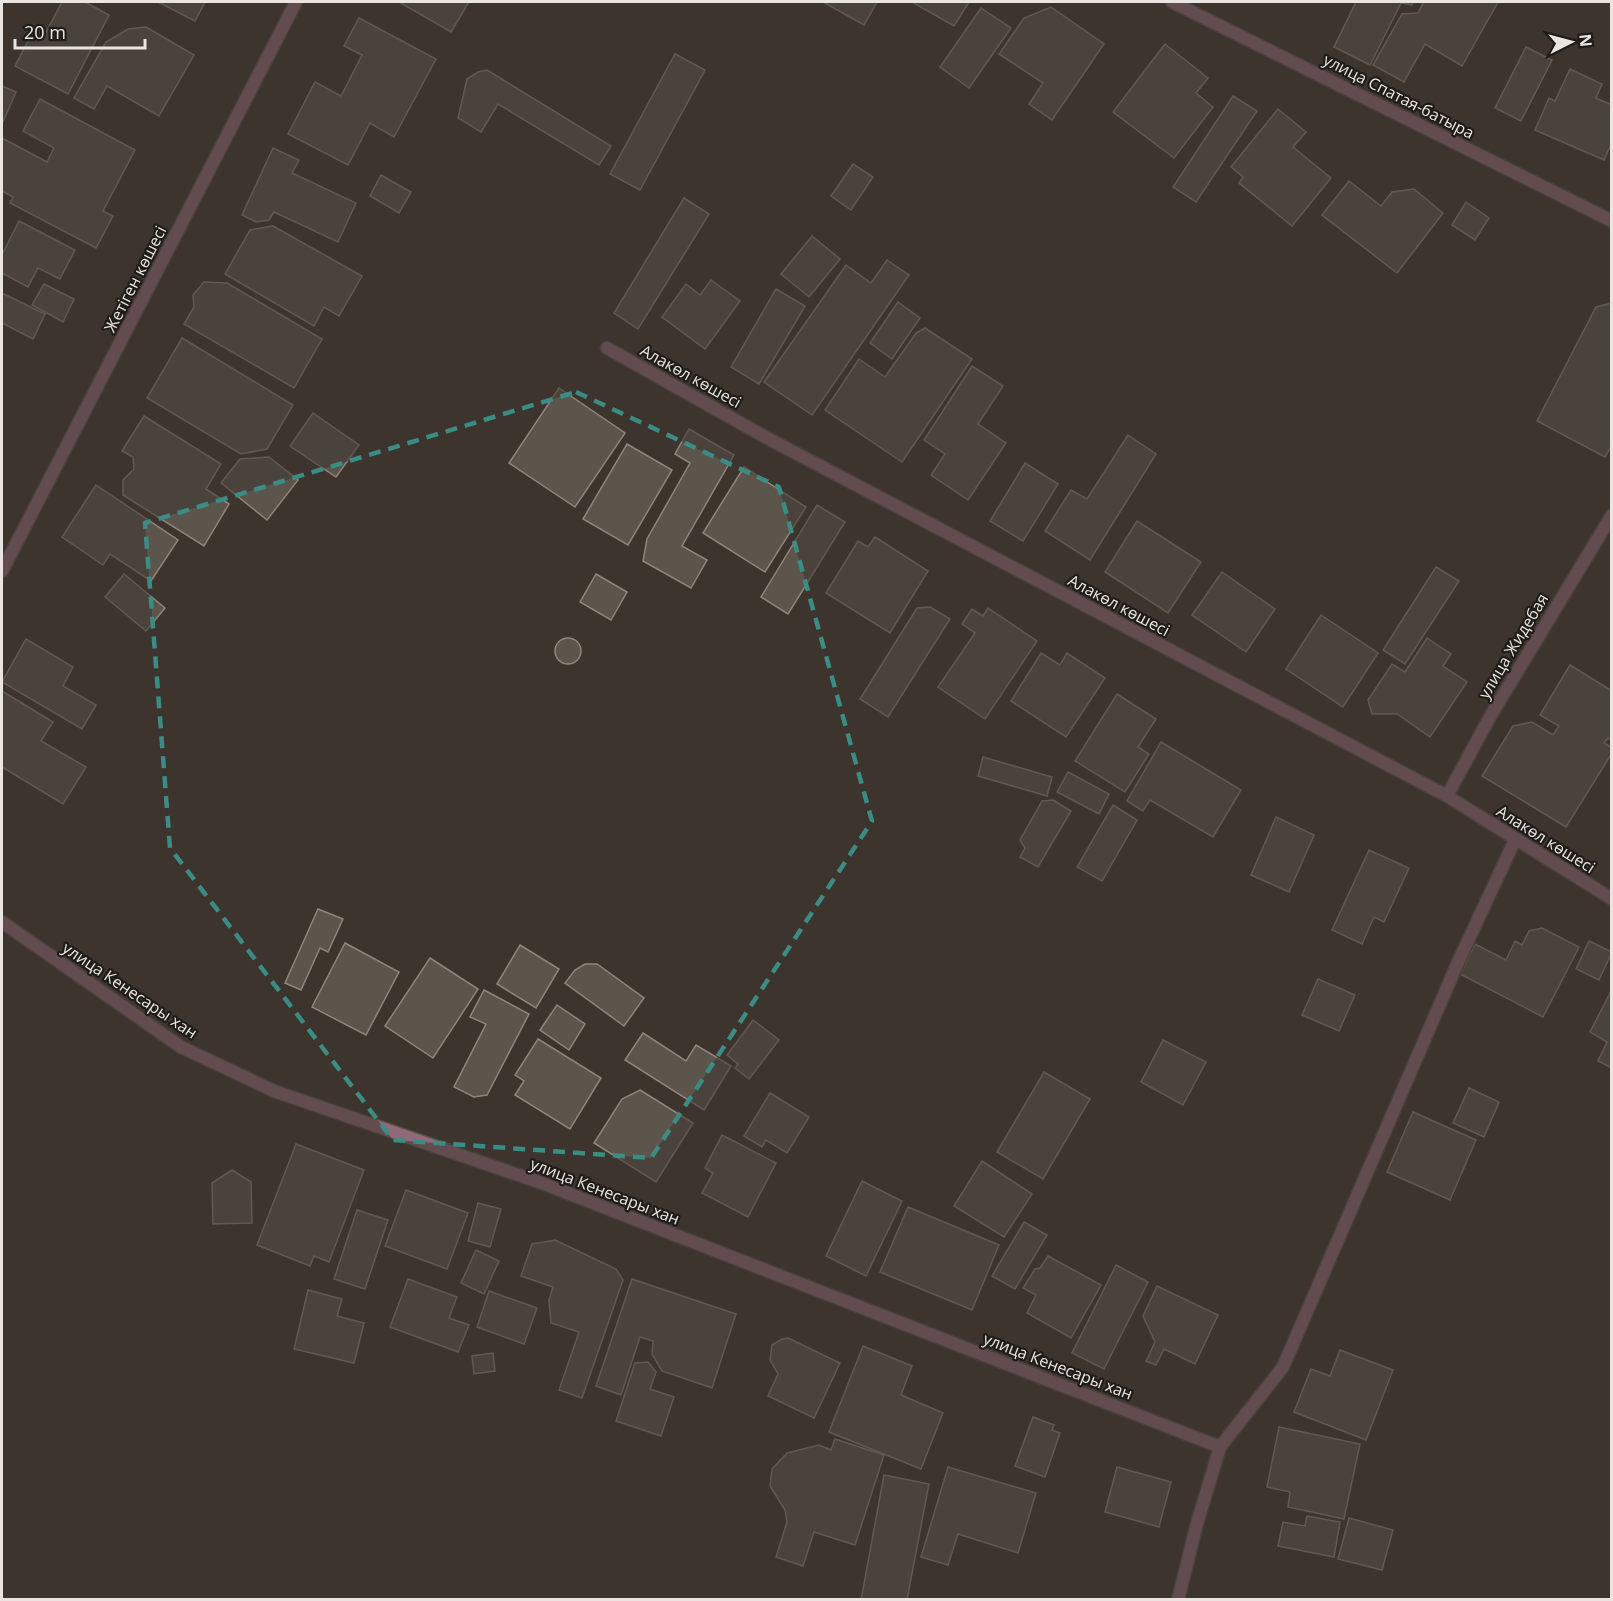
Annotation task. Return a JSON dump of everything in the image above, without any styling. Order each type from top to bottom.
[{"type":"street","name":"Жетіген көшесі","points":[[2,571],[296,2]]},
{"type":"street","name":"улица Спатая-батыра","points":[[1172,2],[1611,220]]},
{"type":"street","name":"Алакөл көшесі","points":[[607,348],[767,438],[1448,796],[1611,899]]},
{"type":"street","name":"улица Жидебая","points":[[1448,796],[1491,715],[1611,515]]},
{"type":"street","points":[[1178,1599],[1196,1527],[1220,1447],[1283,1367],[1459,960],[1515,840]]},
{"type":"street","name":"улица Кенесары хан","points":[[2,922],[181,1047],[274,1091],[539,1182],[1220,1447]]},
{"type":"highlighted area","points":[[576,392],[779,487],[872,821],[651,1158],[393,1140],[170,848],[145,523]]},
{"type":"building","points":[[62,2],[85,2],[109,15],[68,94],[15,66],[36,26],[46,32]]},
{"type":"building","points":[[158,2],[205,2],[195,21]]},
{"type":"building","points":[[399,2],[469,2],[451,32]]},
{"type":"building","points":[[823,2],[877,2],[864,25]]},
{"type":"building","points":[[912,2],[969,2],[954,26]]},
{"type":"building","points":[[1356,2],[1413,2],[1412,5],[1401,3],[1370,65],[1334,47]]},
{"type":"building","points":[[1424,2],[1498,2],[1462,66],[1425,44],[1404,82],[1373,65],[1402,14],[1418,13]]},
{"type":"building","points":[[1051,7],[1104,44],[1052,120],[1029,104],[1043,83],[999,54],[1024,18]]},
{"type":"building","points":[[981,8],[1011,28],[969,88],[940,67]]},
{"type":"building","points":[[359,18],[436,59],[394,137],[370,123],[348,165],[288,134],[315,82],[341,96],[362,55],[344,46]]},
{"type":"building","points":[[146,27],[194,55],[159,116],[107,86],[94,109],[74,98],[106,42],[128,29]]},
{"type":"building","points":[[1165,44],[1208,78],[1196,93],[1213,107],[1174,158],[1113,112]]},
{"type":"building","points":[[1526,47],[1552,60],[1521,121],[1495,108]]},
{"type":"building","points":[[675,54],[705,70],[640,190],[610,174]]},
{"type":"building","points":[[1570,69],[1602,84],[1596,98],[1612,105],[1612,142],[1604,160],[1535,130],[1549,98],[1555,101]]},
{"type":"building","points":[[487,70],[611,146],[599,165],[498,104],[481,132],[458,118],[467,79],[478,72]]},
{"type":"building","points":[[2,86],[16,92],[2,124]]},
{"type":"building","points":[[1233,96],[1257,111],[1196,202],[1173,187]]},
{"type":"building","points":[[40,99],[135,150],[103,211],[113,216],[96,248],[10,203],[13,197],[2,191],[2,138],[47,162],[54,148],[23,131]]},
{"type":"building","points":[[1278,109],[1306,132],[1293,147],[1331,178],[1292,226],[1239,183],[1243,177],[1231,167]]},
{"type":"building","points":[[273,148],[299,160],[292,173],[356,203],[338,242],[274,212],[269,220],[256,222],[242,215]]},
{"type":"building","points":[[853,164],[873,177],[851,210],[831,196]]},
{"type":"building","points":[[381,175],[411,192],[399,213],[370,196]]},
{"type":"building","points":[[1349,181],[1381,206],[1392,192],[1414,189],[1443,213],[1397,273],[1322,215]]},
{"type":"building","points":[[684,198],[709,214],[638,329],[614,313]]},
{"type":"building","points":[[1466,202],[1489,218],[1475,240],[1452,225]]},
{"type":"building","points":[[19,221],[75,250],[60,279],[38,268],[28,287],[2,273],[2,255]]},
{"type":"building","points":[[273,226],[362,276],[339,316],[324,307],[314,326],[225,274],[250,230]]},
{"type":"building","points":[[812,236],[840,259],[809,297],[781,274]]},
{"type":"building","points":[[887,260],[909,275],[812,415],[764,382],[846,265],[871,283]]},
{"type":"building","points":[[711,280],[740,301],[705,349],[662,317],[686,284],[700,295]]},
{"type":"building","points":[[204,282],[227,283],[322,339],[294,388],[184,324],[194,307],[193,295]]},
{"type":"building","points":[[44,284],[74,299],[63,322],[32,305]]},
{"type":"building","points":[[776,289],[805,306],[759,384],[731,367]]},
{"type":"building","points":[[2,293],[45,314],[33,339],[2,323]]},
{"type":"building","points":[[898,302],[920,318],[892,359],[870,343]]},
{"type":"building","points":[[1612,303],[1612,445],[1605,457],[1537,421],[1596,307]]},
{"type":"building","points":[[925,328],[972,359],[902,462],[825,410],[859,359],[885,377],[916,333]]},
{"type":"building","points":[[182,338],[293,405],[267,449],[241,454],[147,398]]},
{"type":"building","points":[[972,366],[1003,386],[978,424],[1006,443],[968,500],[931,475],[945,454],[924,440]]},
{"type":"building","points":[[559,388],[625,433],[575,507],[509,463]]},
{"type":"building","points":[[313,413],[359,445],[336,477],[290,446]]},
{"type":"building","points":[[144,416],[221,464],[206,489],[229,504],[204,546],[123,495],[123,480],[134,469],[133,457],[122,451]]},
{"type":"building","points":[[689,429],[734,455],[682,546],[707,560],[691,588],[643,561],[647,539],[690,463],[675,454]]},
{"type":"building","points":[[1128,435],[1156,454],[1090,560],[1045,531],[1071,490],[1087,499]]},
{"type":"building","points":[[627,444],[672,470],[628,545],[583,519]]},
{"type":"building","points":[[269,457],[298,480],[267,520],[221,483],[240,459]]},
{"type":"building","points":[[1025,463],[1058,484],[1023,541],[990,521]]},
{"type":"building","points":[[744,467],[806,507],[765,572],[703,533]]},
{"type":"building","points":[[96,485],[178,540],[151,581],[110,554],[103,565],[62,537]]},
{"type":"building","points":[[817,505],[845,522],[788,614],[761,597]]},
{"type":"building","points":[[1137,521],[1201,562],[1168,613],[1105,572]]},
{"type":"building","points":[[875,537],[928,571],[890,633],[826,593],[858,541],[868,547]]},
{"type":"building","points":[[1436,567],[1459,581],[1405,664],[1383,650]]},
{"type":"building","points":[[1222,572],[1275,609],[1246,652],[1192,615]]},
{"type":"building","points":[[124,574],[165,608],[146,631],[105,597]]},
{"type":"building","points":[[596,574],[627,592],[611,620],[580,602]]},
{"type":"building","points":[[930,607],[950,619],[888,717],[860,699],[917,608]]},
{"type":"building","points":[[988,608],[1037,641],[985,719],[938,687],[975,633],[962,624],[972,609],[983,616]]},
{"type":"building","points":[[1321,615],[1378,653],[1343,707],[1286,669]]},
{"type":"building","points":[[568,638],[577,642],[581,651],[577,660],[568,664],[559,660],[555,651],[559,642]]},
{"type":"building","points":[[1427,638],[1451,654],[1443,666],[1467,682],[1430,737],[1397,714],[1372,714],[1368,700],[1392,664],[1405,672]]},
{"type":"building","points":[[26,639],[73,667],[63,686],[96,705],[82,729],[2,682]]},
{"type":"building","points":[[1041,653],[1060,665],[1067,653],[1105,678],[1066,737],[1011,701]]},
{"type":"building","points":[[1570,665],[1612,691],[1612,740],[1608,738],[1604,743],[1612,748],[1612,753],[1566,827],[1482,776],[1513,726],[1532,722],[1553,735],[1559,726],[1540,715]]},
{"type":"building","points":[[2,691],[53,722],[41,741],[86,767],[63,804],[2,767]]},
{"type":"building","points":[[1117,694],[1156,719],[1138,747],[1149,754],[1125,792],[1075,761]]},
{"type":"building","points":[[1161,742],[1241,790],[1213,837],[1150,800],[1143,811],[1127,801]]},
{"type":"building","points":[[983,757],[1052,777],[1047,796],[978,776]]},
{"type":"building","points":[[1068,772],[1109,794],[1099,814],[1057,792]]},
{"type":"building","points":[[1053,800],[1071,811],[1038,867],[1020,857],[1025,848],[1020,840],[1042,801]]},
{"type":"building","points":[[1113,805],[1137,820],[1102,881],[1077,867]]},
{"type":"building","points":[[1276,817],[1314,835],[1289,892],[1251,875]]},
{"type":"building","points":[[1369,850],[1409,868],[1384,922],[1374,917],[1362,944],[1332,930]]},
{"type":"building","points":[[318,909],[343,919],[328,952],[320,948],[301,990],[285,983]]},
{"type":"building","points":[[1542,928],[1579,947],[1543,1017],[1460,974],[1475,944],[1506,960],[1515,941],[1522,945],[1529,931]]},
{"type":"building","points":[[1589,941],[1612,952],[1599,980],[1576,969]]},
{"type":"building","points":[[345,943],[399,972],[366,1035],[312,1007]]},
{"type":"building","points":[[520,945],[559,969],[536,1008],[497,984]]},
{"type":"building","points":[[430,958],[478,989],[433,1058],[385,1026]]},
{"type":"building","points":[[585,964],[597,964],[644,998],[624,1026],[565,983],[575,970]]},
{"type":"building","points":[[1318,979],[1355,995],[1339,1031],[1302,1015]]},
{"type":"building","points":[[1612,989],[1612,1068],[1598,1061],[1607,1042],[1590,1032]]},
{"type":"building","points":[[484,990],[529,1014],[487,1095],[474,1097],[454,1087],[486,1024],[470,1017]]},
{"type":"building","points":[[557,1005],[585,1024],[569,1050],[540,1030]]},
{"type":"building","points":[[753,1020],[779,1040],[749,1079],[735,1068],[738,1064],[727,1055]]},
{"type":"building","points":[[643,1033],[686,1061],[696,1045],[731,1066],[704,1110],[625,1060]]},
{"type":"building","points":[[538,1039],[601,1078],[570,1129],[515,1095],[524,1081],[515,1075]]},
{"type":"building","points":[[1163,1040],[1206,1062],[1183,1105],[1141,1082]]},
{"type":"building","points":[[1044,1072],[1090,1099],[1043,1179],[997,1152]]},
{"type":"building","points":[[1469,1088],[1499,1102],[1484,1137],[1453,1123]]},
{"type":"building","points":[[640,1090],[693,1123],[656,1182],[594,1143],[622,1099]]},
{"type":"building","points":[[770,1093],[809,1117],[787,1153],[766,1140],[762,1147],[744,1136]]},
{"type":"building","points":[[1413,1112],[1476,1140],[1450,1200],[1387,1172]]},
{"type":"building","points":[[722,1135],[776,1163],[748,1217],[702,1193],[713,1173],[705,1168]]},
{"type":"building","points":[[296,1144],[364,1170],[329,1262],[314,1256],[310,1266],[257,1245]]},
{"type":"building","points":[[982,1161],[1032,1194],[1004,1237],[954,1206]]},
{"type":"building","points":[[232,1170],[251,1182],[252,1223],[213,1224],[212,1183]]},
{"type":"building","points":[[862,1181],[902,1201],[866,1276],[826,1256]]},
{"type":"building","points":[[406,1190],[468,1213],[447,1269],[385,1246]]},
{"type":"building","points":[[478,1203],[501,1209],[490,1247],[468,1241]]},
{"type":"building","points":[[908,1207],[999,1245],[972,1310],[880,1272]]},
{"type":"building","points":[[357,1210],[388,1220],[365,1289],[334,1279]]},
{"type":"building","points":[[1024,1222],[1047,1235],[1015,1289],[992,1276]]},
{"type":"building","points":[[555,1240],[616,1269],[623,1280],[582,1398],[559,1390],[579,1332],[551,1323],[549,1300],[553,1287],[521,1276],[532,1244]]},
{"type":"building","points":[[476,1250],[499,1261],[484,1294],[461,1283]]},
{"type":"building","points":[[1048,1256],[1101,1285],[1071,1338],[1027,1313],[1036,1295],[1023,1288],[1035,1269],[1040,1268]]},
{"type":"building","points":[[1116,1265],[1148,1282],[1104,1369],[1072,1353]]},
{"type":"building","points":[[408,1279],[457,1297],[449,1318],[469,1325],[458,1352],[390,1327]]},
{"type":"building","points":[[632,1279],[736,1314],[712,1388],[662,1371],[652,1354],[653,1341],[640,1337],[621,1395],[596,1386]]},
{"type":"building","points":[[1157,1286],[1218,1315],[1195,1364],[1164,1349],[1156,1365],[1146,1361],[1155,1342],[1143,1316]]},
{"type":"building","points":[[308,1290],[342,1299],[337,1316],[364,1323],[354,1363],[294,1349]]},
{"type":"building","points":[[489,1291],[537,1308],[524,1344],[477,1327]]},
{"type":"building","points":[[788,1338],[840,1363],[814,1418],[768,1396],[778,1374],[770,1360],[772,1345]]},
{"type":"building","points":[[863,1346],[912,1366],[901,1395],[943,1413],[921,1469],[829,1432]]},
{"type":"building","points":[[1340,1350],[1393,1370],[1366,1440],[1294,1412],[1311,1369],[1330,1376]]},
{"type":"building","points":[[493,1353],[495,1371],[474,1374],[472,1356]]},
{"type":"building","points":[[648,1362],[656,1372],[650,1389],[674,1397],[661,1436],[616,1421],[635,1363]]},
{"type":"building","points":[[1033,1417],[1054,1425],[1052,1430],[1060,1433],[1045,1477],[1015,1466]]},
{"type":"building","points":[[1279,1427],[1360,1444],[1344,1519],[1288,1507],[1290,1492],[1267,1487]]},
{"type":"building","points":[[835,1439],[884,1455],[855,1545],[814,1532],[803,1566],[776,1557],[787,1522],[785,1510],[770,1486],[772,1469],[787,1453],[819,1445],[831,1450]]},
{"type":"building","points":[[948,1467],[1036,1493],[1018,1553],[958,1534],[948,1565],[921,1557]]},
{"type":"building","points":[[1117,1467],[1171,1482],[1159,1527],[1105,1512]]},
{"type":"building","points":[[884,1475],[929,1484],[907,1600],[861,1600]]},
{"type":"building","points":[[1307,1516],[1340,1522],[1334,1557],[1278,1546],[1283,1522],[1305,1526]]},
{"type":"building","points":[[1349,1518],[1393,1530],[1382,1570],[1338,1559]]}]
